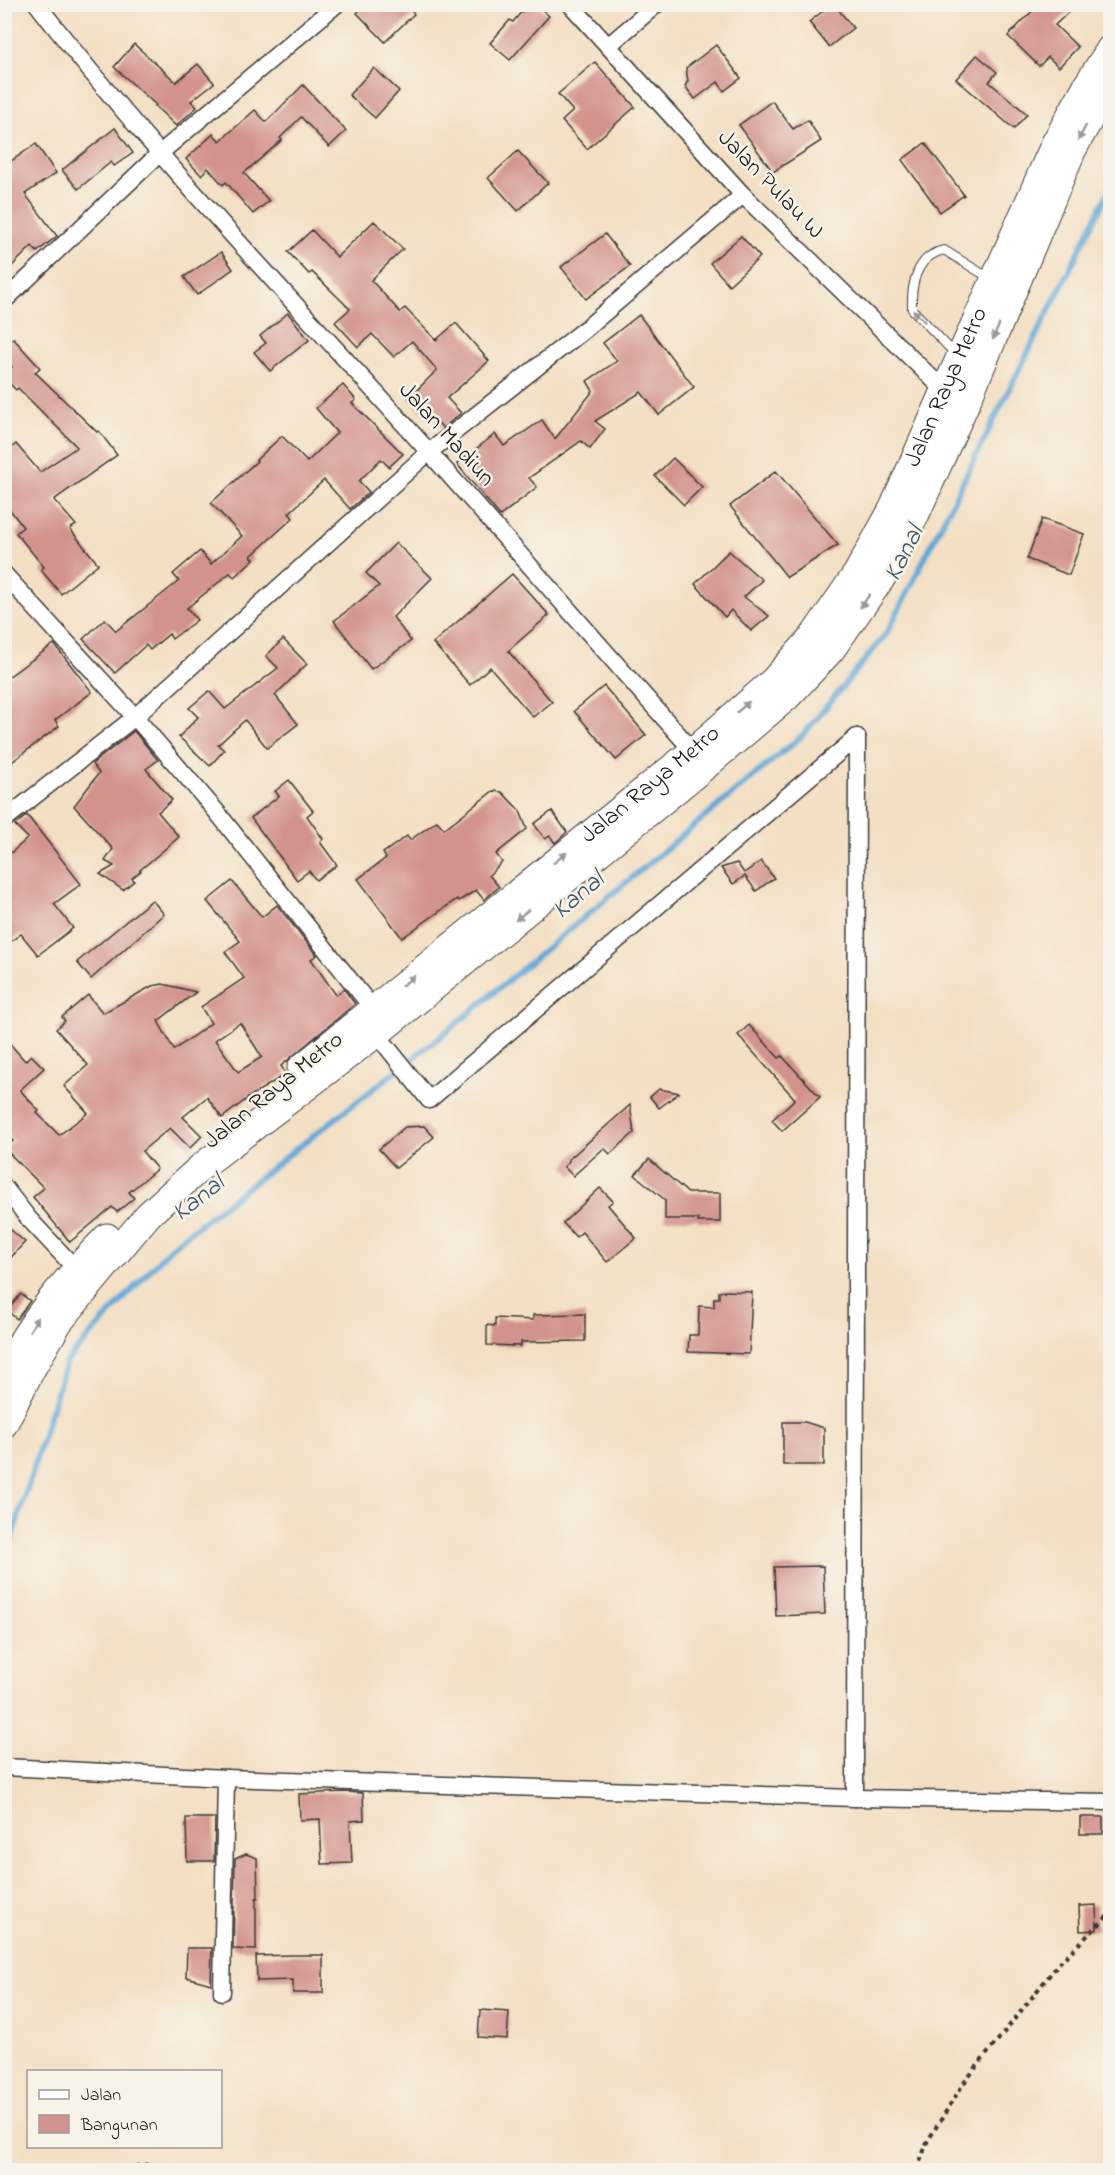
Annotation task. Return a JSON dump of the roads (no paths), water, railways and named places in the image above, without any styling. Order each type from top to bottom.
[{"type":"highway","name":"Jalan Raya Metro","points":[[1004,286],[1055,143],[1110,49]]},
{"type":"highway","points":[[4,1424],[59,1322],[148,1215],[201,1167],[375,1021],[704,768],[786,698],[831,650],[881,579],[910,526],[955,397],[1004,286],[1072,151],[1110,82]]},
{"type":"highway","name":"Jalan Raya Metro","points":[[4,1375],[40,1314],[76,1269],[139,1205],[197,1154],[375,1021],[772,682],[813,638],[856,573],[955,397]]},
{"type":"street","name":"Jalan Madiun","points":[[37,4],[85,66],[159,154],[429,452],[693,751]]},
{"type":"street","points":[[4,301],[159,154],[337,4]]},
{"type":"street","name":"Jalan Pulau W","points":[[570,4],[743,195],[955,397]]},
{"type":"street","points":[[608,46],[657,4]]},
{"type":"street","points":[[4,820],[135,717],[429,452],[583,331],[743,195]]},
{"type":"street","points":[[4,574],[135,717],[216,811],[375,1021],[429,1100],[856,737],[855,1798]]},
{"type":"street","points":[[4,1187],[29,1219],[76,1269]]},
{"type":"street","points":[[4,1767],[226,1778],[855,1798],[1110,1802]]},
{"type":"street","points":[[222,1992],[226,1778]]},
{"type":"lane","points":[[970,364],[912,309],[914,278],[928,256],[944,250],[1004,286]]},
{"type":"waterway","name":"Kanal","points":[[4,1564],[66,1362],[172,1246],[450,1029],[803,735],[887,633],[1110,189]]}]
